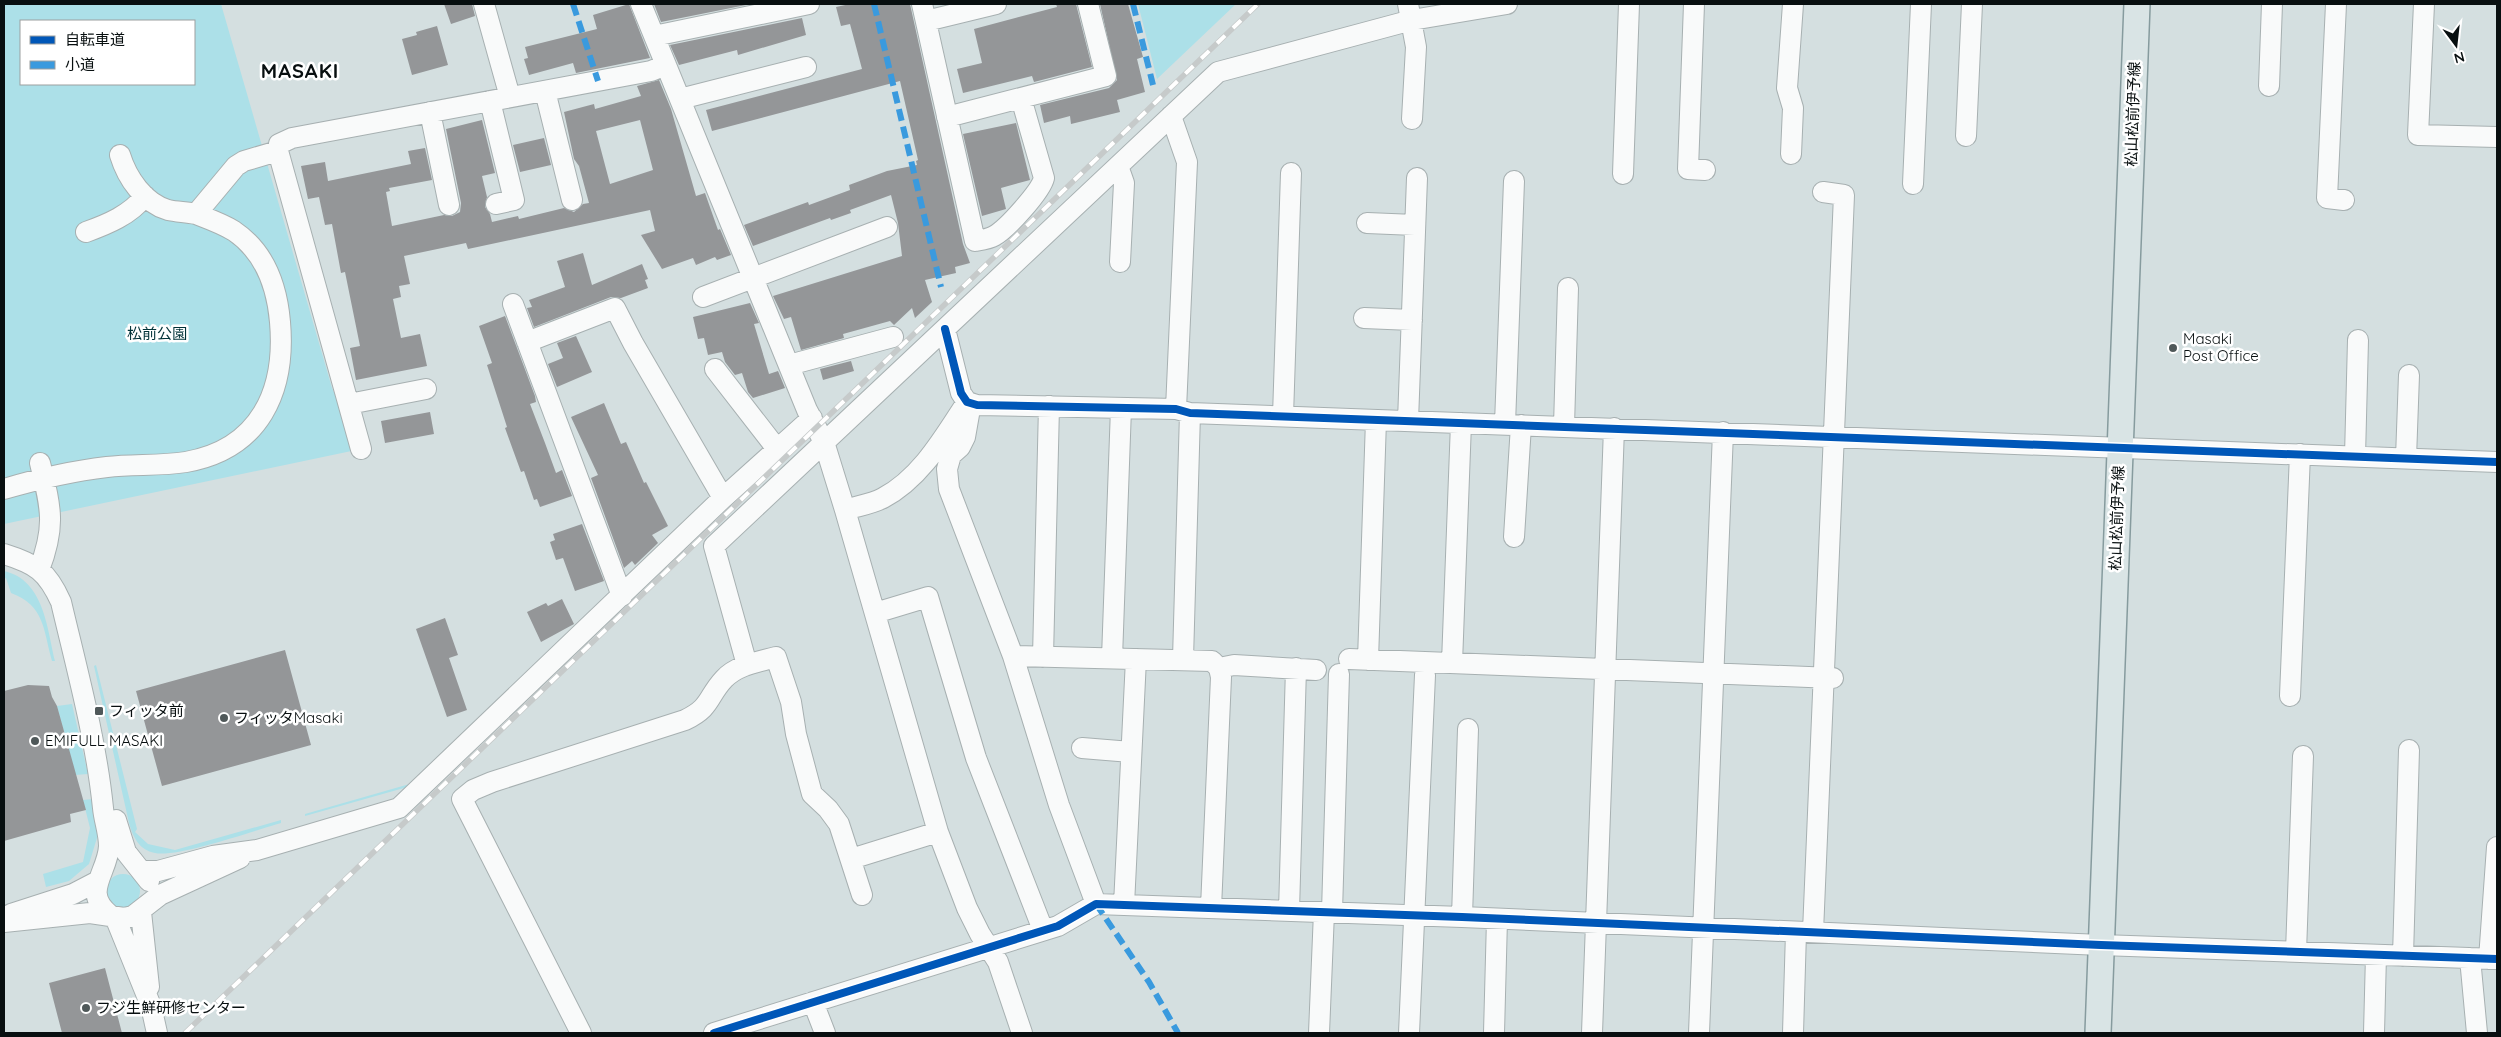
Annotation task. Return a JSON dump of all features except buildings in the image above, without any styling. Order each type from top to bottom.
[{"type":"main road","name":"松山松前伊予線","points":[[2098,1033],[2137,4]]},
{"type":"street","points":[[484,4],[514,200],[496,204]]},
{"type":"street","points":[[641,4],[789,365],[824,442],[846,510],[938,832],[967,908],[998,962],[1022,1033]]},
{"type":"street","points":[[654,36],[809,4]]},
{"type":"street","points":[[996,4],[924,12],[975,241],[994,236],[1036,196],[1042,186],[1044,178],[1021,98]]},
{"type":"street","points":[[948,117],[1106,76],[1088,4]]},
{"type":"street","points":[[747,665],[714,546],[1218,72],[1410,12],[1507,4]]},
{"type":"street","points":[[1623,174],[1630,4]]},
{"type":"street","points":[[1694,4],[1688,168],[1705,170]]},
{"type":"street","points":[[1790,154],[1793,108],[1787,88],[1793,4]]},
{"type":"street","points":[[1913,184],[1921,4]]},
{"type":"street","points":[[1966,136],[1972,4]]},
{"type":"street","points":[[2269,86],[2272,4]]},
{"type":"street","points":[[2336,4],[2327,198],[2344,200]]},
{"type":"street","points":[[2424,4],[2418,135],[2497,137]]},
{"type":"street","points":[[1410,12],[1416,47],[1412,119]]},
{"type":"street","points":[[361,449],[278,151],[278,144],[292,138],[652,71],[666,65]]},
{"type":"street","points":[[680,99],[806,67]]},
{"type":"street","points":[[546,91],[572,200]]},
{"type":"street","points":[[430,112],[449,205]]},
{"type":"street","points":[[1171,116],[1187,162],[1183,411],[1183,660]]},
{"type":"street","points":[[196,214],[236,166],[244,161],[278,151]]},
{"type":"street","points":[[4,489],[42,470],[186,462],[229,447],[247,434],[261,419],[273,397],[280,370],[282,338],[279,302],[272,279],[257,253],[234,231],[196,214],[168,210],[145,196],[124,169],[120,155]]},
{"type":"street","points":[[1118,166],[1124,183],[1120,262]]},
{"type":"street","points":[[1283,416],[1292,173]]},
{"type":"street","points":[[1408,421],[1417,178]]},
{"type":"street","points":[[1514,181],[1514,538]]},
{"type":"street","points":[[1793,1033],[1828,678],[1834,436],[1844,195],[1823,192]]},
{"type":"street","points":[[86,232],[122,216],[145,196]]},
{"type":"street","points":[[1367,223],[1415,225]]},
{"type":"street","points":[[703,297],[753,276],[886,227]]},
{"type":"street","points":[[1564,426],[1568,288]]},
{"type":"street","points":[[513,304],[622,596]]},
{"type":"street","points":[[527,342],[615,308],[722,498]]},
{"type":"street","points":[[1364,318],[1412,320]]},
{"type":"street","points":[[945,329],[961,393],[969,402],[1376,420],[2120,446],[2497,462]]},
{"type":"street","points":[[789,365],[893,337]]},
{"type":"street","points":[[2355,456],[2358,340]]},
{"type":"street","points":[[715,369],[777,449]]},
{"type":"street","points":[[2406,458],[2409,375]]},
{"type":"street","points":[[349,404],[426,388]]},
{"type":"street","points":[[846,510],[881,499],[900,488],[920,468],[969,402]]},
{"type":"street","points":[[969,402],[965,437],[960,447],[951,455],[947,468],[949,488],[1013,656],[1058,805],[1096,904]]},
{"type":"street","points":[[1043,657],[1049,406]]},
{"type":"street","points":[[1112,658],[1121,408]]},
{"type":"street","points":[[4,922],[90,913],[124,918],[143,909],[160,895],[257,850],[398,808],[622,596],[722,498],[812,418]]},
{"type":"street","points":[[1319,1033],[1328,912],[1376,420]]},
{"type":"street","points":[[1452,663],[1461,423]]},
{"type":"street","points":[[1592,1033],[1614,428]]},
{"type":"street","points":[[1699,1033],[1723,432]]},
{"type":"street","points":[[2290,696],[2300,454]]},
{"type":"street","points":[[39,570],[52,527],[42,470]]},
{"type":"street","points":[[4,554],[33,565],[39,570],[51,581],[61,602],[101,783],[109,845],[96,888],[99,904],[112,916],[150,1006],[157,1033]]},
{"type":"street","points":[[875,613],[928,597],[976,758],[1043,930]]},
{"type":"street","points":[[1013,656],[1212,661],[1219,668],[1221,677],[1211,908]]},
{"type":"street","points":[[581,1033],[462,800],[473,790],[492,782],[685,720],[700,713],[723,679],[738,668],[776,657],[792,702],[796,734],[812,794],[828,809],[839,824],[862,895]]},
{"type":"street","points":[[1124,905],[1136,659]]},
{"type":"street","points":[[1352,664],[1452,663],[1828,678]]},
{"type":"street","points":[[1219,668],[1234,665],[1316,670]]},
{"type":"street","points":[[1289,911],[1296,668]]},
{"type":"street","points":[[1409,1033],[1425,675]]},
{"type":"street","points":[[1462,917],[1468,729]]},
{"type":"street","points":[[1082,748],[1131,752]]},
{"type":"street","points":[[2402,956],[2409,750]]},
{"type":"street","points":[[2296,952],[2303,756]]},
{"type":"street","points":[[101,783],[112,808],[124,847],[141,869],[151,888],[150,898],[143,909],[150,1006]]},
{"type":"street","points":[[851,860],[938,832]]},
{"type":"street","points":[[2477,1033],[2497,847]]},
{"type":"street","points":[[4,917],[73,894],[100,877],[116,864],[131,864],[141,869],[158,870],[214,856],[257,850]]},
{"type":"street","points":[[714,1033],[1058,926],[1096,904],[1414,915],[2102,945],[2485,959]]},
{"type":"street","points":[[1494,1033],[1498,919]]},
{"type":"street","points":[[2374,1033],[2376,955]]},
{"type":"street","points":[[814,1002],[825,1033]]},
{"type":"green space","name":"松前公園","points":[[4,4],[221,4],[332,388],[361,449],[4,524]]},
{"type":"green space","points":[[1138,4],[1236,4],[1157,79]]},
{"type":"green space","points":[[4,571],[17,576],[28,584],[36,595],[46,620],[55,661],[52,661],[44,629],[37,612],[22,598],[11,593],[6,578],[4,579]]},
{"type":"green space","points":[[96,665],[137,829],[135,832],[148,844],[175,850],[281,820],[281,823],[198,848],[180,851],[155,853],[141,846],[132,833],[129,823],[94,666]]},
{"type":"green space","points":[[72,704],[88,774],[75,775],[57,706]]},
{"type":"green space","points":[[413,783],[411,786],[305,816],[305,814]]},
{"type":"green space","points":[[93,799],[100,828],[89,864],[69,881],[46,887],[43,874],[83,862],[90,828],[83,800]]},
{"type":"green space","points":[[123,874],[130,875],[135,879],[139,884],[139,898],[135,903],[130,907],[123,908],[116,907],[111,903],[107,898],[106,891],[107,884],[111,879],[116,875]]},
{"type":"railway","points":[[185,1033],[1258,4]]},
{"type":"marked path","points":[[573,4],[598,81]]},
{"type":"marked path","points":[[874,4],[941,287]]},
{"type":"marked path","points":[[1133,4],[1153,85]]},
{"type":"marked path","points":[[1096,904],[1149,982],[1178,1033]]},
{"type":"cycle path","points":[[945,329],[961,393],[967,402],[977,405],[1176,409],[1190,413],[2497,462]]},
{"type":"cycle path","points":[[714,1033],[1058,926],[1096,904],[1462,917],[2101,945],[2497,959]]},
{"type":"place","name":"Masaki Post Office","points":[[2173,348]]},
{"type":"place","name":"フィッタ前","points":[[99,711]]},
{"type":"place","name":"フィッタMasaki","points":[[224,718]]},
{"type":"place","name":"EMIFULL MASAKI","points":[[35,741]]},
{"type":"place","name":"フジ生鮮研修センター","points":[[86,1008]]},
{"type":"district","name":"MASAKI","points":[[300,71]]}]
